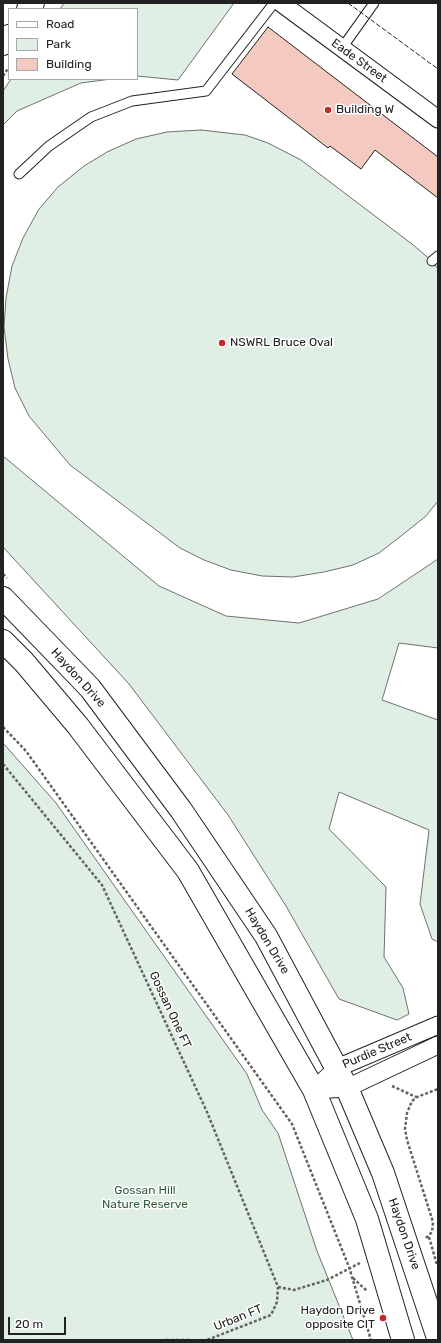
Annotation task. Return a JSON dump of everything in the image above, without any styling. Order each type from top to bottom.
[{"type":"main road","name":"Haydon Drive","points":[[3,598],[90,688],[181,810],[266,936],[337,1068],[383,1173],[438,1338]]},
{"type":"main road","points":[[3,641],[24,662],[78,726],[188,872],[314,1090],[367,1219],[403,1340]]},
{"type":"street","name":"Eade Street","points":[[281,3],[438,119]]},
{"type":"street","name":"Purdie Street","points":[[314,1090],[337,1068],[438,1025]]},
{"type":"street","name":"Purdie Street","points":[[314,1090],[346,1088],[438,1045]]},
{"type":"lane","points":[[19,174],[49,146],[91,117],[132,100],[206,91],[274,3]]},
{"type":"lane","points":[[342,48],[374,3]]},
{"type":"path","points":[[3,726],[26,751],[292,1124],[349,1268],[371,1340]]},
{"type":"path","name":"Gossan One FT","points":[[3,764],[102,885],[207,1112],[278,1288]]},
{"type":"path","points":[[389,1085],[417,1097]]},
{"type":"path","points":[[421,1240],[429,1237],[432,1232],[433,1222],[406,1140],[405,1129],[409,1106],[412,1101],[417,1097],[438,1089]]},
{"type":"path","points":[[429,1237],[438,1267]]},
{"type":"path","points":[[278,1288],[294,1290],[327,1280],[349,1268]]},
{"type":"path","name":"Urban FT","points":[[207,1340],[271,1315],[277,1302],[278,1288]]},
{"type":"path","points":[[166,1340],[189,1340]]},
{"type":"green space","points":[[64,3],[234,3],[178,80],[138,76],[138,8],[61,8]]},
{"type":"green space","points":[[10,80],[104,80],[81,83],[17,111],[3,125],[3,91]]},
{"type":"green space","name":"NSWRL Bruce Oval","points":[[201,130],[245,135],[268,143],[301,160],[412,244],[432,261],[438,269],[438,501],[426,516],[379,553],[353,565],[293,577],[262,576],[231,570],[204,560],[180,548],[70,465],[29,416],[15,388],[8,359],[4,327],[6,298],[12,266],[23,238],[39,209],[58,187],[84,166],[107,152],[136,139],[167,132]]},
{"type":"green space","points":[[3,456],[159,586],[226,616],[299,623],[378,599],[438,559],[438,648],[399,643],[382,700],[438,720],[438,942],[432,939],[420,904],[429,830],[339,792],[329,829],[386,887],[384,957],[403,988],[409,1014],[397,1020],[339,999],[286,906],[228,815],[129,684],[3,547]]},
{"type":"green space","name":"Gossan Hill Nature Reserve","points":[[3,743],[56,803],[247,1074],[262,1110],[278,1133],[317,1251],[353,1340],[3,1340]]},
{"type":"building","name":"Building W","points":[[268,27],[438,157],[438,198],[375,150],[361,169],[330,146],[328,148],[232,74]]},
{"type":"fence","points":[[348,3],[438,69]]},
{"type":"place","name":"Building W","points":[[328,110]]},
{"type":"place","name":"NSWRL Bruce Oval","points":[[222,343]]},
{"type":"place","name":"Haydon Drive opposite CIT","points":[[383,1318]]}]
